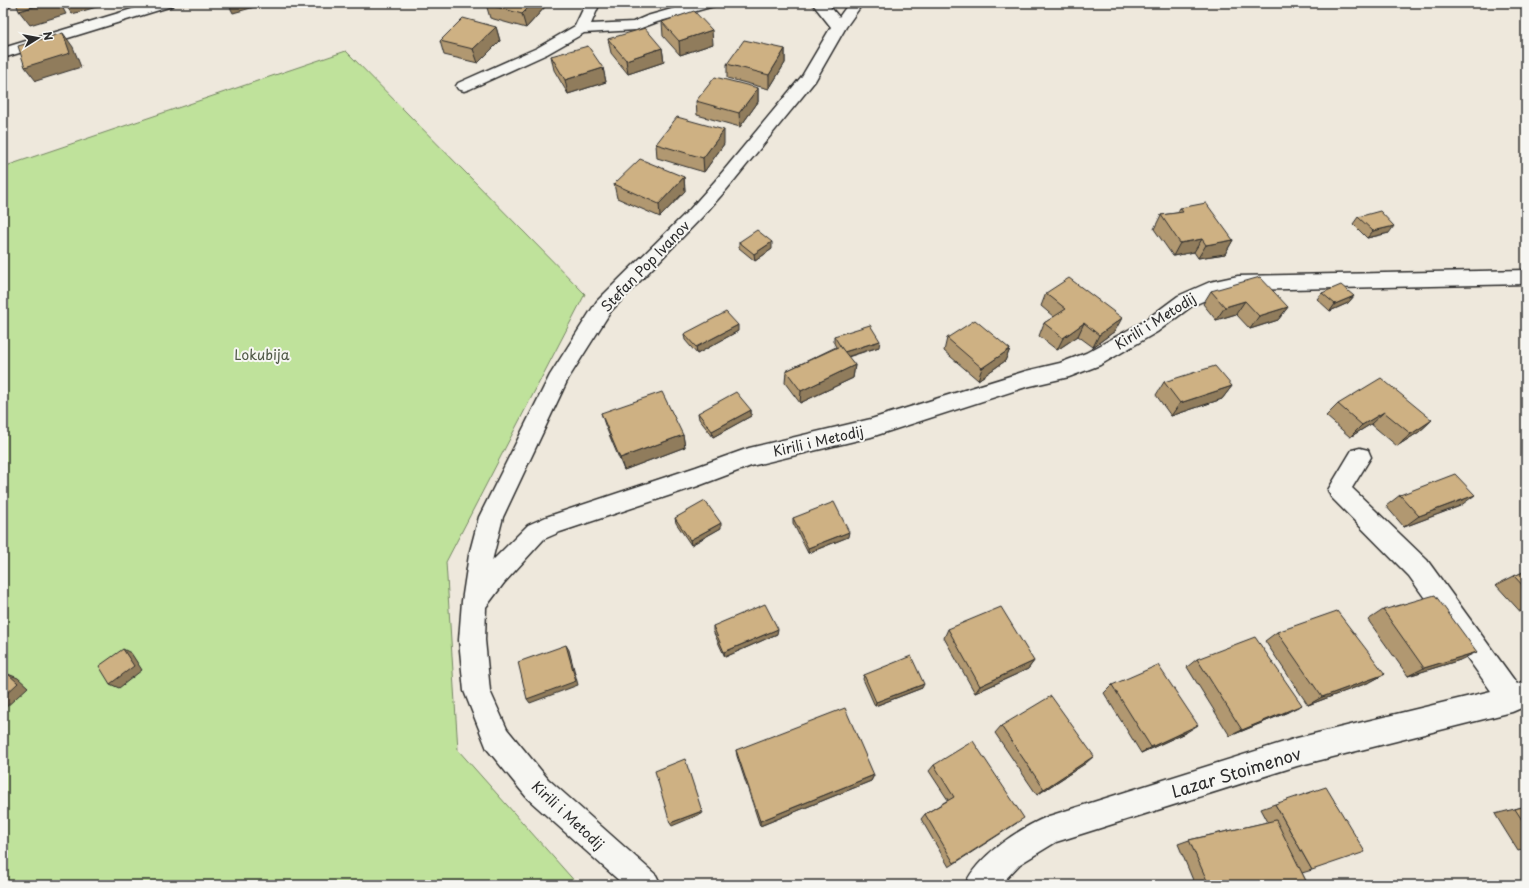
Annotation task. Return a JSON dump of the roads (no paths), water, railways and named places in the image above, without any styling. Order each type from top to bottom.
[{"type":"street","points":[[3,53],[151,5],[168,3]]},
{"type":"street","points":[[581,29],[594,3]]},
{"type":"street","points":[[464,86],[542,51],[581,29],[636,26],[652,19],[709,3]]},
{"type":"street","points":[[819,3],[839,27]]},
{"type":"street","name":"Stefan Pop Ivanov","points":[[474,603],[481,555],[491,517],[564,369],[604,306],[696,213],[721,185],[809,78],[839,27],[856,3]]},
{"type":"street","name":"Kirili i Metodij","points":[[646,885],[538,789],[497,739],[477,691],[472,640],[474,603],[518,548],[536,532],[554,524],[748,457],[871,428],[1026,379],[1062,371],[1093,359],[1150,327],[1185,300],[1218,287],[1238,283],[1526,277]]},
{"type":"street","name":"Lazar Stoimenov","points":[[980,885],[1010,854],[1049,830],[1297,752],[1519,696],[1418,568],[1339,490],[1360,457]]},
{"type":"park label","name":"Lokubija","points":[[262,354]]}]
